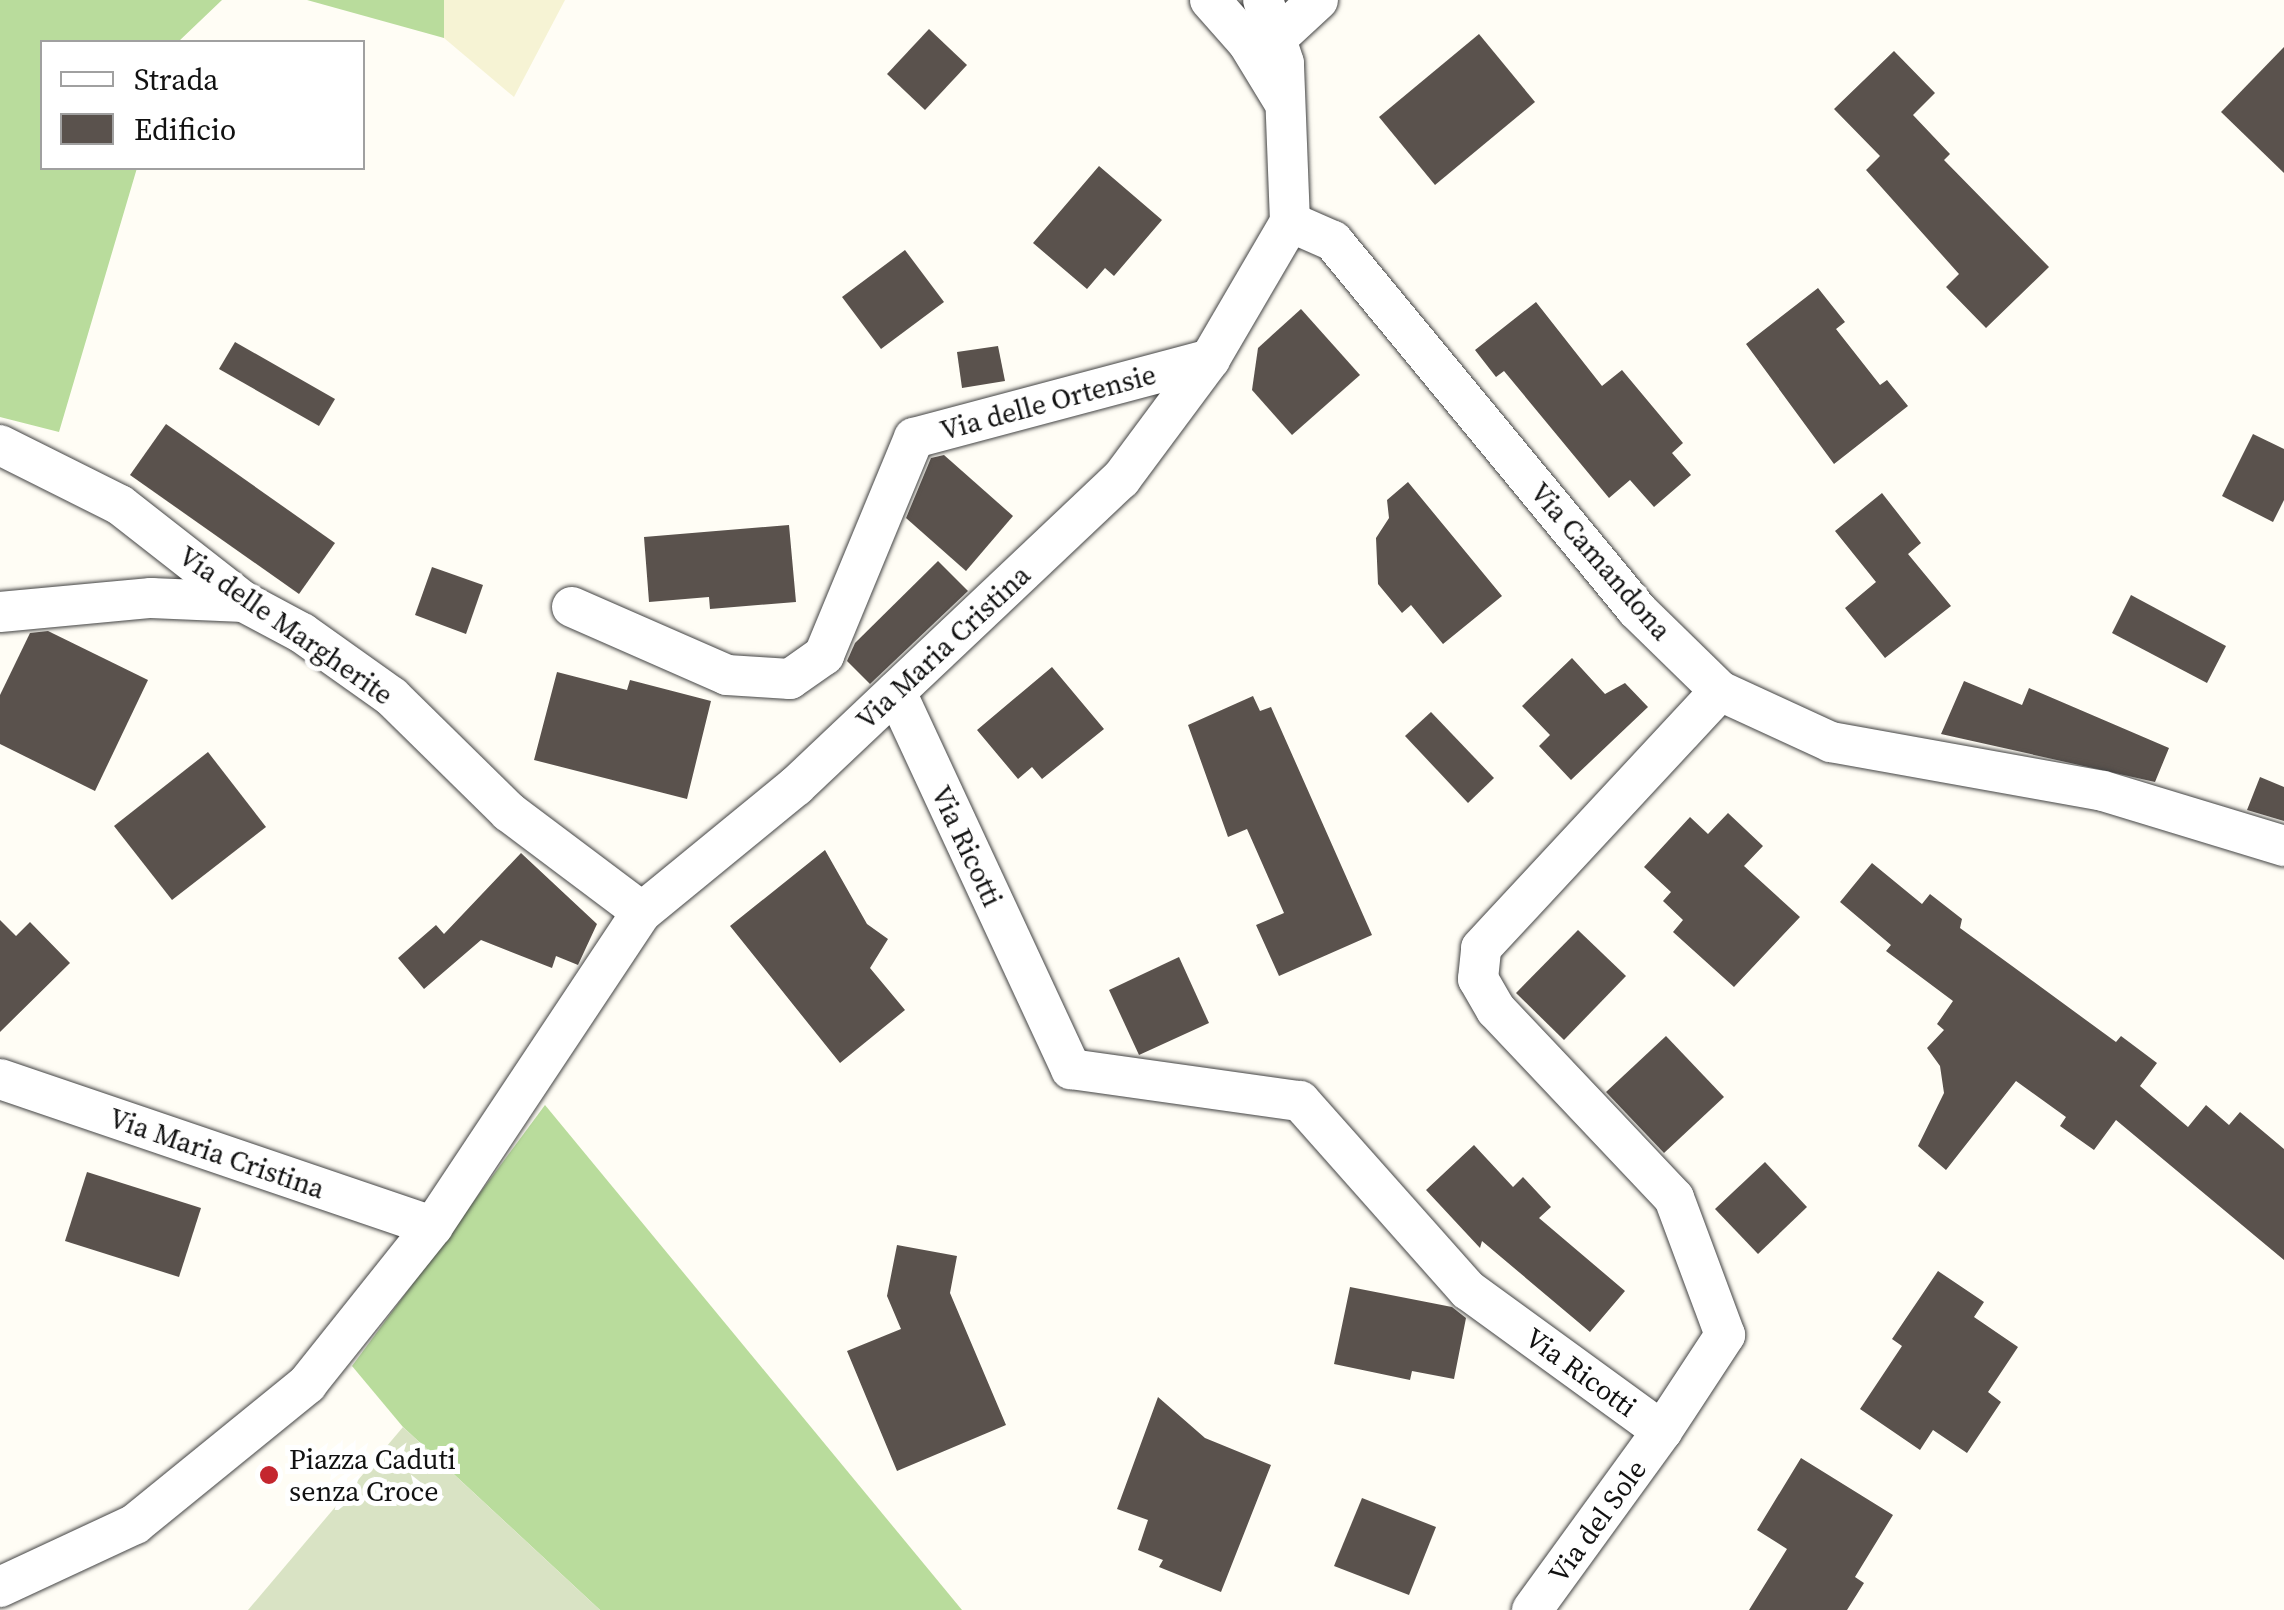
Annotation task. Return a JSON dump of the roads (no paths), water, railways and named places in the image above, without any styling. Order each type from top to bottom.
[{"type":"street","points":[[1210,0],[1248,43],[1286,107]]},
{"type":"street","points":[[1290,222],[1286,107],[1269,10],[1318,0]]},
{"type":"street","name":"Via Maria Cristina","points":[[0,1587],[135,1524],[307,1384],[433,1226],[642,912],[796,786],[1122,478],[1210,359],[1290,222]]},
{"type":"street","name":"Via Camandona","points":[[1290,222],[1333,241],[1637,610],[1720,691],[1831,742],[2103,792],[2284,846]]},
{"type":"street","name":"Via delle Ortensie","points":[[572,606],[727,675],[790,679],[824,655],[914,438],[1210,359]]},
{"type":"street","name":"Via delle Margherite","points":[[0,445],[120,505],[244,602],[302,633],[392,697],[509,812],[642,912]]},
{"type":"street","points":[[0,612],[151,598],[244,602]]},
{"type":"street","name":"Via Ricotti","points":[[896,692],[1071,1069],[1300,1101],[1468,1290],[1662,1432],[1724,1335],[1674,1198],[1496,1010],[1478,979],[1481,948],[1720,691]]},
{"type":"street","name":"Via Maria Cristina","points":[[0,1079],[433,1226]]},
{"type":"street","name":"Via del Sole","points":[[1532,1610],[1662,1432]]},
{"type":"place","name":"Piazza Caduti senza Croce","points":[[269,1475]]}]
